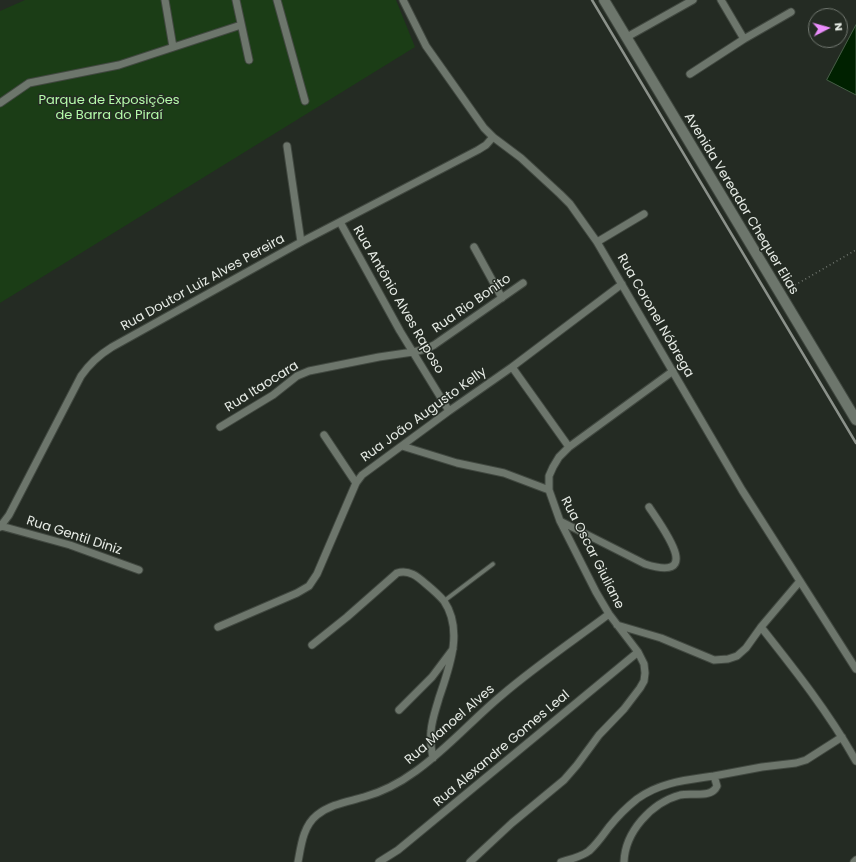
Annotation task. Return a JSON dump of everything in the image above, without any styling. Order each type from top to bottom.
[{"type":"main road","name":"Avenida Vereador Chequer Elias","points":[[604,0],[856,420]]},
{"type":"street","points":[[165,0],[173,47]]},
{"type":"street","points":[[236,0],[249,60]]},
{"type":"street","points":[[277,0],[305,102]]},
{"type":"street","name":"Rua Coronel Nóbrega","points":[[403,0],[426,46],[484,128],[521,158],[570,204],[597,242],[742,490],[856,669]]},
{"type":"street","points":[[627,37],[694,0]]},
{"type":"street","points":[[721,0],[744,39]]},
{"type":"street","points":[[690,74],[744,39],[791,12]]},
{"type":"street","points":[[0,103],[29,83],[119,65],[241,25]]},
{"type":"street","name":"Rua Doutor Luiz Alves Pereira","points":[[0,526],[9,515],[81,376],[89,364],[112,347],[301,242],[478,150],[493,136]]},
{"type":"street","points":[[287,146],[301,242]]},
{"type":"street","points":[[597,242],[644,214]]},
{"type":"street","name":"Rua Antônio Alves Raposo","points":[[340,222],[389,313],[449,411]]},
{"type":"street","points":[[474,247],[502,298]]},
{"type":"street","name":"Rua Rio Bonito","points":[[413,352],[426,349],[434,345],[523,283]]},
{"type":"street","name":"Rua João Augusto Kelly","points":[[218,627],[297,593],[308,586],[317,574],[356,483],[368,469],[512,367],[622,284]]},
{"type":"street","name":"Rua Itaocara","points":[[220,427],[273,395],[298,376],[309,371],[413,352]]},
{"type":"street","points":[[512,367],[569,447]]},
{"type":"street","name":"Rua Oscar Giuliane","points":[[470,862],[512,823],[564,780],[577,765],[598,735],[624,710],[644,681],[644,664],[638,652],[609,614],[560,521],[549,490],[549,476],[559,457],[569,447],[673,371]]},
{"type":"street","points":[[324,435],[356,483]]},
{"type":"street","points":[[402,446],[457,463],[504,473],[549,490]]},
{"type":"street","points":[[560,521],[645,564],[657,568],[670,567],[675,564],[675,551],[649,507]]},
{"type":"street","name":"Rua Gentil Diniz","points":[[0,526],[70,545],[139,570]]},
{"type":"street","points":[[312,645],[347,617],[397,573],[403,571],[411,573],[425,583],[444,602],[454,628],[454,647],[431,730],[433,758]]},
{"type":"street","points":[[616,625],[661,638],[714,660],[728,659],[738,656],[746,648],[761,627],[800,581]]},
{"type":"street","name":"Rua Manoel Alves","points":[[298,862],[303,836],[308,825],[315,816],[326,808],[365,797],[386,788],[415,772],[433,758],[476,717],[504,693],[609,614]]},
{"type":"street","points":[[761,627],[801,677],[842,737],[856,761]]},
{"type":"street","points":[[399,710],[432,677],[454,647]]},
{"type":"street","name":"Rua Alexandre Gomes Leal","points":[[379,862],[398,850],[638,652]]},
{"type":"street","points":[[561,862],[581,856],[590,850],[626,808],[638,798],[649,792],[668,784],[762,767],[796,763],[806,760],[842,737]]},
{"type":"street","points":[[624,862],[624,851],[629,837],[641,821],[668,800],[681,795],[709,793],[715,791],[717,786],[714,776]]},
{"type":"lane","points":[[444,602],[493,564]]},
{"type":"path","points":[[780,294],[856,250]]},
{"type":"green space","name":"Parque de Exposições de Barra do Piraí","points":[[25,0],[396,0],[415,47],[0,303],[0,11]]},
{"type":"shaded area","points":[[856,25],[856,95],[827,80],[844,48],[848,48],[848,40]]},
{"type":"railway","points":[[592,0],[856,443]]}]
